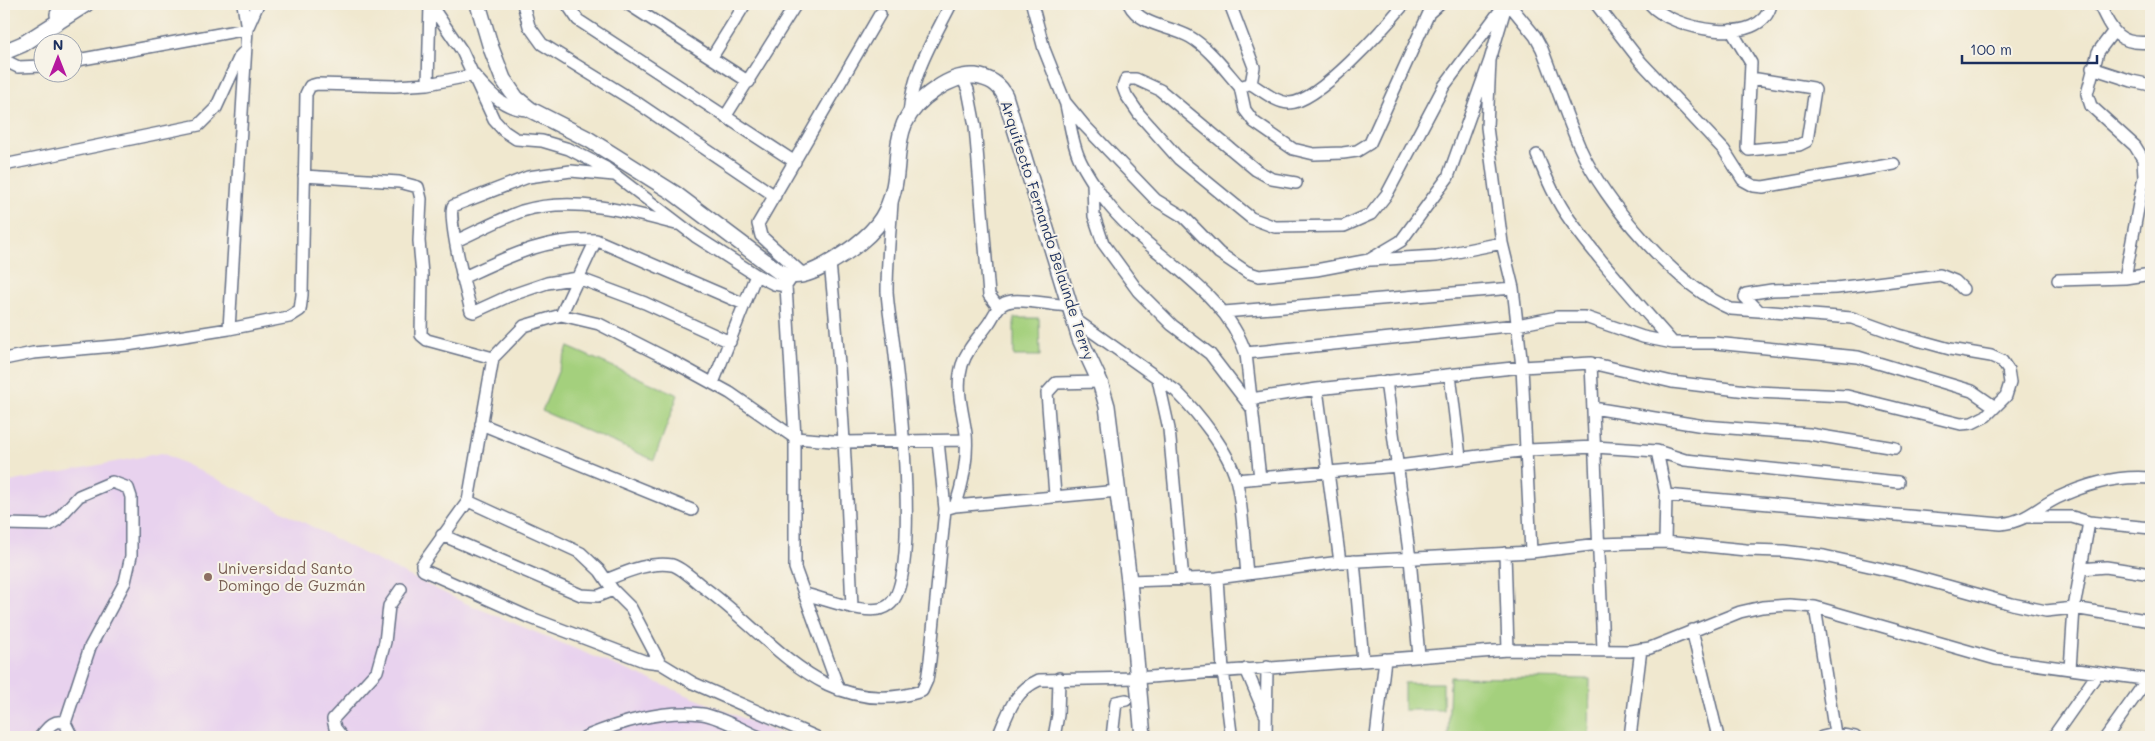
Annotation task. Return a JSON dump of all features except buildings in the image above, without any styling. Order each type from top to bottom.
[{"type":"main road","points":[[4,52],[24,44],[86,4]]},
{"type":"main road","points":[[478,4],[491,48],[503,79],[516,98],[530,110],[555,120],[674,193],[778,271],[794,279]]},
{"type":"main road","name":"Arquitecto Fernando Belaúnde Terry","points":[[794,279],[830,263],[873,230],[886,210],[892,194],[898,138],[909,114],[930,93],[952,80],[962,77],[972,76],[992,80],[998,84],[1005,96],[1080,339],[1100,382],[1112,434],[1129,580],[1136,678],[1143,737]]},
{"type":"street","points":[[56,22],[56,14],[63,4]]},
{"type":"street","points":[[229,330],[247,29],[243,4]]},
{"type":"street","points":[[247,29],[258,4]]},
{"type":"street","points":[[430,4],[462,51],[494,120],[504,131],[516,139],[542,141],[569,149],[614,175],[683,226],[756,275],[774,284],[794,279]]},
{"type":"street","points":[[428,84],[430,4]]},
{"type":"street","points":[[523,4],[529,26],[542,44],[639,104],[775,196]]},
{"type":"street","points":[[567,4],[578,20],[795,162]]},
{"type":"street","points":[[628,4],[749,82]]},
{"type":"street","points":[[712,57],[745,4]]},
{"type":"street","points":[[725,117],[749,82],[796,4]]},
{"type":"street","points":[[909,114],[910,98],[918,71],[951,4]]},
{"type":"street","points":[[1032,4],[1044,49],[1065,102],[1080,160],[1092,180],[1105,200],[1129,226],[1224,312],[1240,335],[1246,353],[1260,478]]},
{"type":"street","points":[[1129,4],[1153,24],[1190,37],[1218,61],[1240,87],[1245,110],[1254,122],[1293,149],[1314,154],[1357,151],[1370,143],[1429,13],[1439,4]]},
{"type":"street","points":[[1230,4],[1254,67],[1252,84]]},
{"type":"street","points":[[1240,87],[1252,84],[1273,98],[1287,103],[1300,102],[1317,92],[1367,44],[1404,4]]},
{"type":"street","points":[[1369,260],[1401,241],[1448,177],[1490,60],[1507,4]]},
{"type":"street","points":[[1296,183],[1272,179],[1256,170],[1160,90],[1136,79],[1126,79],[1123,87],[1126,96],[1144,120],[1179,159],[1251,218],[1275,227],[1344,226],[1371,214],[1388,194],[1444,86],[1507,4]]},
{"type":"street","points":[[1252,405],[1317,389],[1522,367],[1592,364],[1672,382],[1756,392],[1847,396],[1961,424],[1972,423],[1986,416],[2006,396],[2010,384],[2008,370],[2002,361],[1991,356],[1950,349],[1852,318],[1731,309],[1712,301],[1652,249],[1603,189],[1581,149],[1536,36],[1507,4]]},
{"type":"street","points":[[1596,4],[1641,62],[1724,150],[1743,180],[1750,185],[1763,187],[1894,164]]},
{"type":"street","points":[[1650,4],[1669,19],[1708,29],[1731,30],[1756,26],[1767,16],[1771,4]]},
{"type":"street","points":[[2099,4],[2113,32],[2125,41],[2151,42]]},
{"type":"street","points":[[839,690],[795,568],[794,279],[761,236],[758,231],[758,224],[880,14]]},
{"type":"street","points":[[82,60],[247,29]]},
{"type":"street","points":[[1731,30],[1751,63],[1747,148],[1750,150],[1799,145],[1807,141],[1815,90],[1813,88],[1751,78]]},
{"type":"street","points":[[2113,32],[2098,52],[2092,68],[2087,94],[2091,106],[2135,146],[2143,159],[2144,177],[2125,278]]},
{"type":"street","points":[[4,164],[199,126],[216,108],[240,56],[245,51]]},
{"type":"street","points":[[4,60],[18,67],[32,66]]},
{"type":"street","points":[[1490,60],[1487,127],[1502,243],[1512,288],[1522,367],[1528,450],[1531,552]]},
{"type":"street","points":[[2092,68],[2151,85]]},
{"type":"street","points":[[474,75],[489,92],[508,107],[530,110]]},
{"type":"street","points":[[4,359],[34,353],[127,345],[229,330],[289,317],[300,310],[302,295],[306,94],[310,86],[317,84],[395,86],[428,84],[474,75]]},
{"type":"street","points":[[962,77],[968,90],[976,126],[989,295],[998,307]]},
{"type":"street","points":[[1065,102],[1084,125],[1156,200],[1184,217],[1220,253],[1247,272],[1259,276],[1273,276],[1369,260],[1437,256],[1502,243]]},
{"type":"street","points":[[1537,156],[1569,219],[1627,291],[1674,343]]},
{"type":"street","points":[[614,175],[571,171],[528,177],[453,206],[451,211],[462,278],[471,311],[474,312],[509,296],[547,283],[578,278],[645,303],[730,342]]},
{"type":"street","points":[[304,176],[400,182],[418,187],[421,199],[418,241],[422,274],[421,335],[427,340],[493,358]]},
{"type":"street","points":[[1092,180],[1094,216],[1103,243],[1138,291],[1172,325],[1210,354],[1252,405]]},
{"type":"street","points":[[804,594],[852,607],[879,610],[888,606],[894,600],[903,575],[907,528],[896,355],[887,292],[892,194]]},
{"type":"street","points":[[456,241],[523,211],[565,205],[625,210],[683,226]]},
{"type":"street","points":[[462,278],[524,249],[575,239],[596,240],[744,304]]},
{"type":"street","points":[[561,316],[596,240]]},
{"type":"street","points":[[830,263],[839,349],[845,442],[852,607]]},
{"type":"street","points":[[2058,280],[2125,278],[2151,274]]},
{"type":"street","points":[[712,383],[756,275]]},
{"type":"street","points":[[1760,311],[1745,297],[1746,294],[1772,290],[1836,288],[1940,275],[1955,281],[1963,289]]},
{"type":"street","points":[[1224,312],[1512,288]]},
{"type":"street","points":[[950,507],[959,496],[966,440],[959,391],[961,368],[967,354],[998,307],[1018,300],[1071,312],[1176,391],[1191,406],[1230,463],[1236,480],[1247,574]]},
{"type":"street","points":[[816,737],[693,683],[660,663],[644,661],[526,616],[428,574],[423,570],[422,565],[468,501],[493,358],[524,326],[561,316],[600,324],[712,383],[795,438],[845,442],[902,443],[966,440]]},
{"type":"street","points":[[1246,353],[1517,324],[1557,317],[1585,317],[1644,337],[1674,343],[1715,343],[1858,357],[1972,390],[1995,407]]},
{"type":"street","points":[[1592,364],[1603,649]]},
{"type":"street","points":[[1450,375],[1460,457]]},
{"type":"street","points":[[1158,379],[1169,429],[1183,580]]},
{"type":"street","points":[[1386,381],[1410,559],[1420,656]]},
{"type":"street","points":[[1055,495],[1047,393],[1056,383],[1100,382]]},
{"type":"street","points":[[1317,389],[1340,562]]},
{"type":"street","points":[[1593,408],[1704,426],[1809,434],[1895,448]]},
{"type":"street","points":[[481,424],[692,510]]},
{"type":"street","points":[[606,580],[627,571],[646,567],[674,565],[722,601],[783,656],[831,688],[890,697],[922,690],[927,680],[950,507],[938,441]]},
{"type":"street","points":[[1236,480],[1398,466],[1528,450],[1595,447],[1658,451],[1685,460],[1898,482]]},
{"type":"street","points":[[1658,451],[1666,495],[1665,542]]},
{"type":"street","points":[[2028,517],[2056,499],[2104,480],[2151,478]]},
{"type":"street","points":[[4,524],[49,525],[57,520],[79,496],[112,482],[128,488],[131,497],[131,556],[125,582],[90,647],[65,723],[72,737]]},
{"type":"street","points":[[950,507],[1055,495],[1118,491]]},
{"type":"street","points":[[1666,495],[2001,524],[2028,517],[2072,517],[2090,522],[2151,528]]},
{"type":"street","points":[[468,501],[581,553],[631,608],[660,663]]},
{"type":"street","points":[[2070,669],[2074,608],[2090,522]]},
{"type":"street","points":[[442,535],[581,595],[598,596],[613,590]]},
{"type":"street","points":[[1129,580],[1217,578],[1340,562],[1531,552],[1599,544],[1665,542],[1824,556],[1914,576],[2012,604],[2046,611],[2074,608],[2151,621]]},
{"type":"street","points":[[1506,553],[1508,650]]},
{"type":"street","points":[[1354,561],[1363,660]]},
{"type":"street","points":[[2081,569],[2106,567],[2151,574]]},
{"type":"street","points":[[1217,578],[1223,670],[1231,733]]},
{"type":"street","points":[[342,737],[335,728],[333,719],[377,671],[385,642],[389,606],[401,589]]},
{"type":"street","points":[[998,737],[1017,694],[1026,685],[1039,680],[1059,678],[1136,678],[1508,650],[1650,648],[1740,612],[1762,607],[1789,605],[1815,607],[1996,659],[2149,680],[2106,737]]},
{"type":"street","points":[[1815,607],[1835,734]]},
{"type":"street","points":[[1692,630],[1718,737]]},
{"type":"street","points":[[1630,737],[1640,649]]},
{"type":"street","points":[[1376,737],[1385,659]]},
{"type":"street","points":[[1266,737],[1267,667]]},
{"type":"street","points":[[1246,669],[1267,718]]},
{"type":"street","points":[[2058,736],[2098,673]]},
{"type":"street","points":[[1054,737],[1058,715],[1059,678]]},
{"type":"street","points":[[1112,737],[1116,702],[1126,700]]},
{"type":"street","points":[[586,737],[611,726],[667,713],[703,714],[759,737]]},
{"type":"street","points":[[40,737],[50,725],[61,721],[65,723]]},
{"type":"street","points":[[1822,737],[1835,734],[1855,737]]},
{"type":"shaded area","name":"Universidad Santo Domingo de Guzmán","points":[[162,453],[271,505],[362,553],[463,602],[788,737],[4,737],[4,483]]},
{"type":"green space","points":[[1014,318],[1039,318],[1040,356],[1014,356]]},
{"type":"green space","points":[[568,347],[678,395],[654,460],[542,411]]},
{"type":"green space","points":[[1450,677],[1590,679],[1589,737],[1448,737]]},
{"type":"green space","points":[[1404,683],[1443,683],[1443,710],[1404,710]]},
{"type":"place","name":"Universidad Santo Domingo de Guzmán","points":[[208,577]]}]
